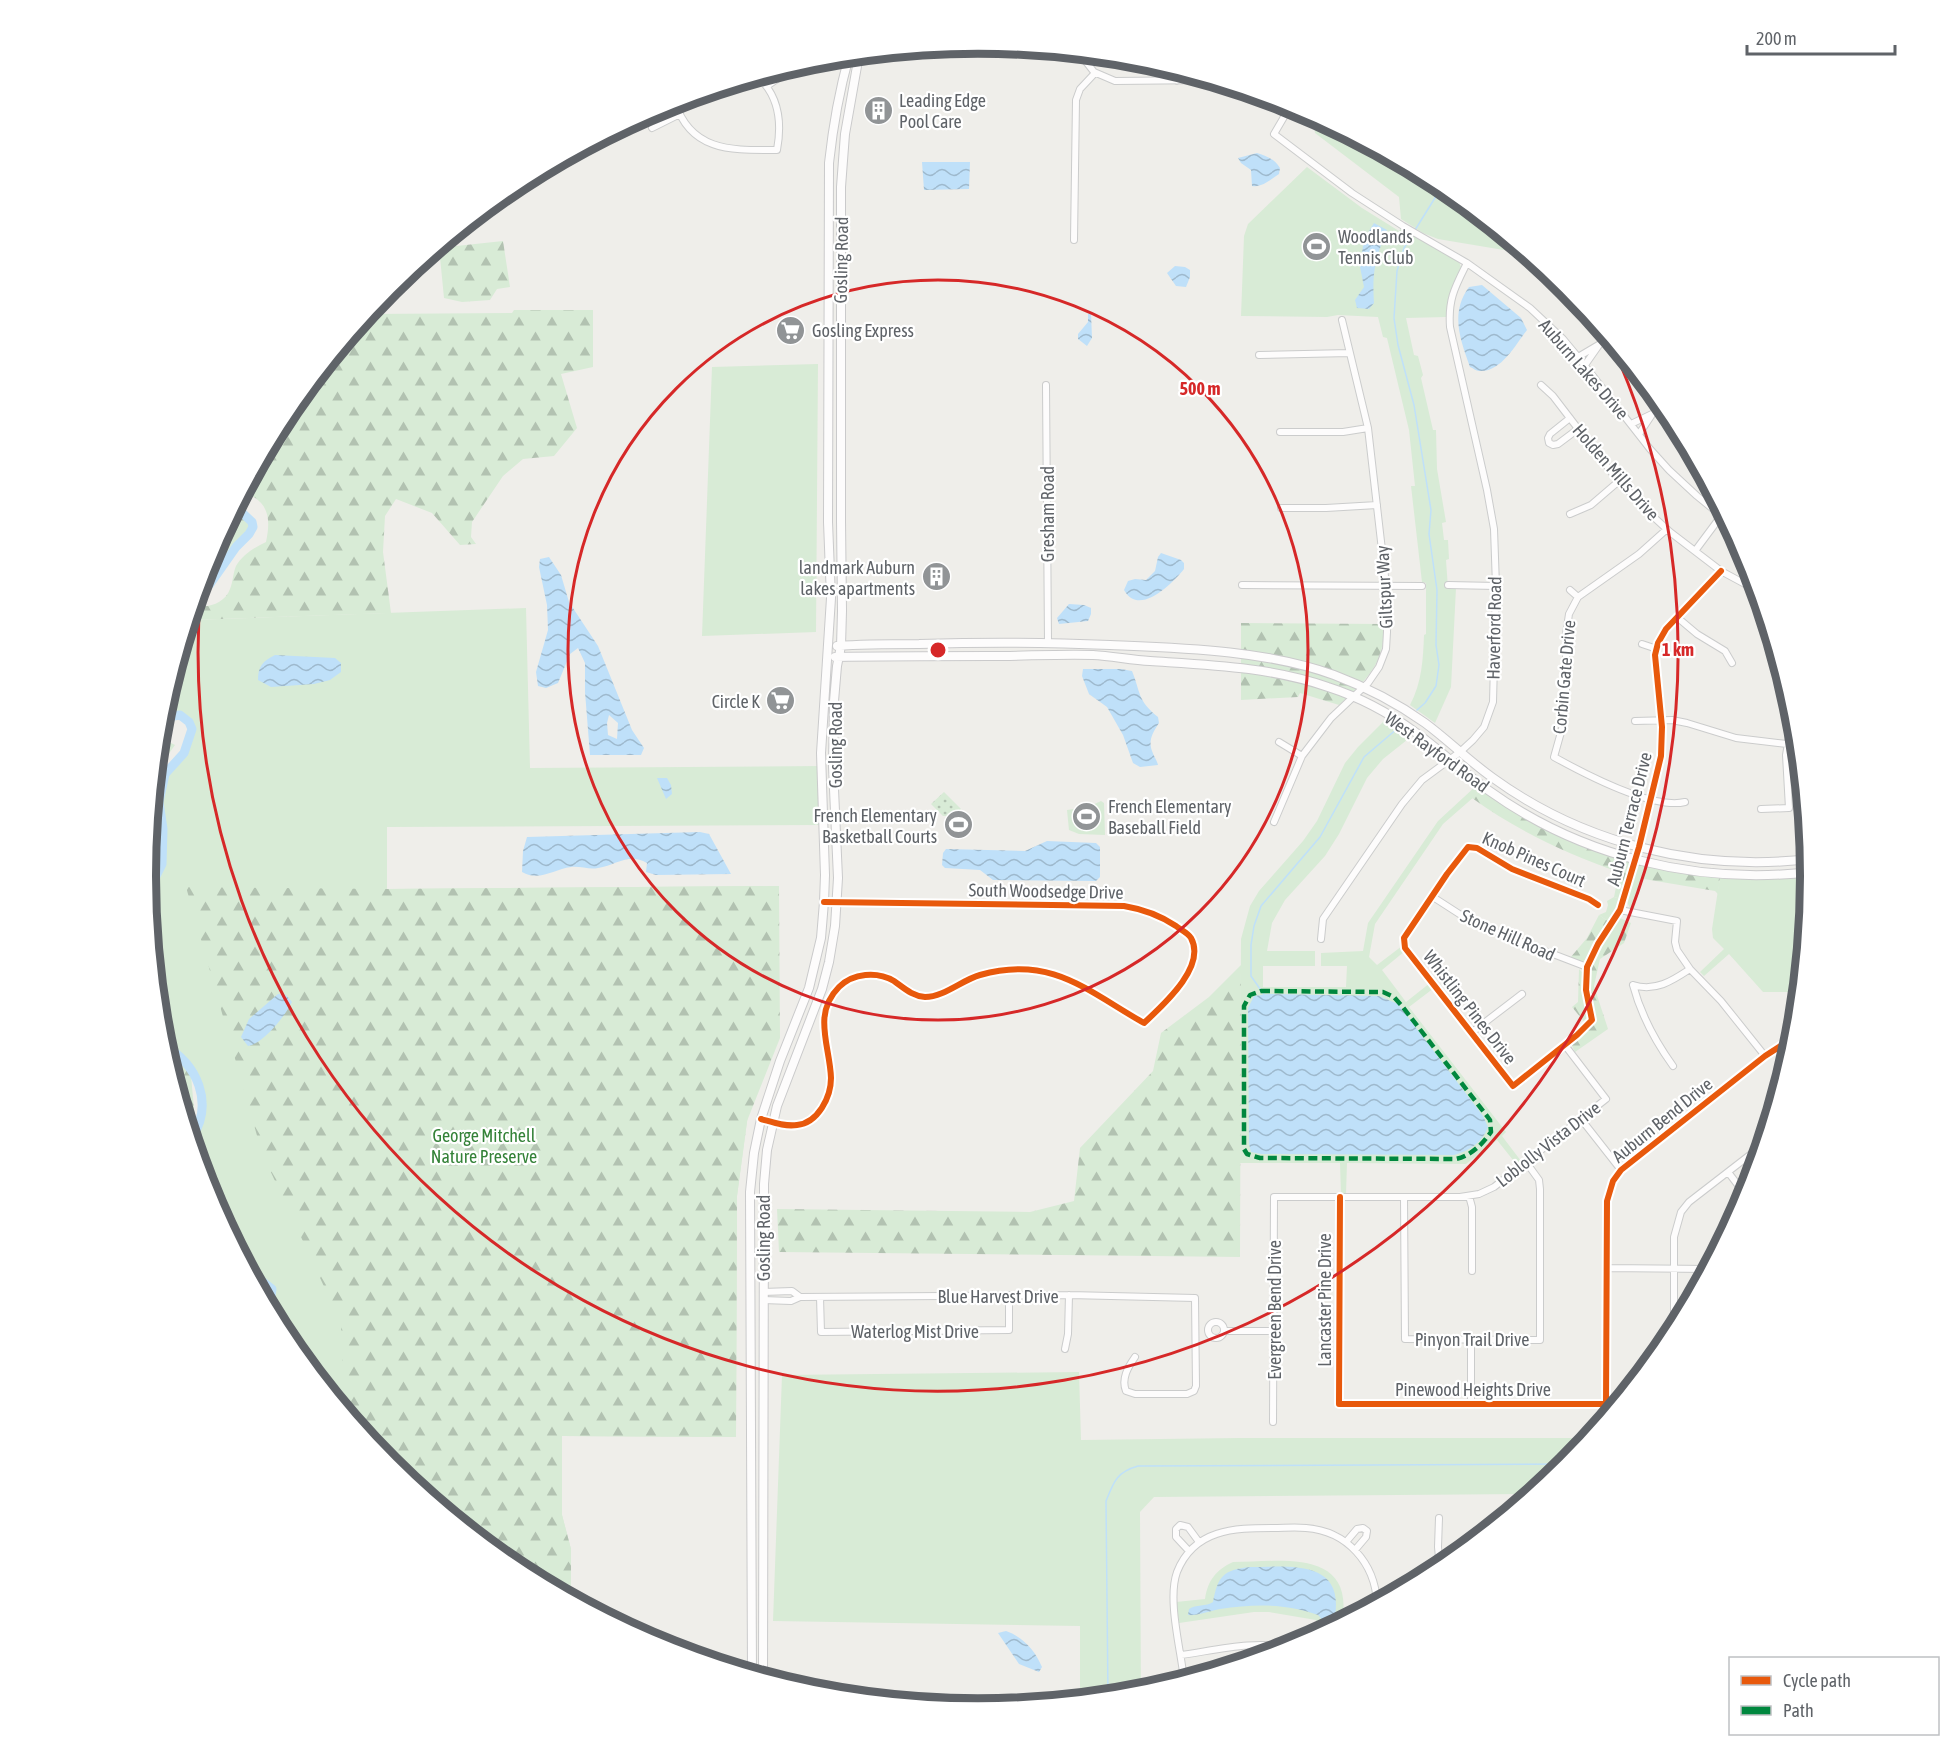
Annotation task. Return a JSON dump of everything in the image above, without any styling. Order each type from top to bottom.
[{"type":"main road","name":"Gosling Road","points":[[763,1670],[764,1184],[773,1122],[783,1088],[825,978],[834,939],[837,902],[833,758],[834,701],[841,646],[841,187],[845,134],[858,63]]},
{"type":"main road","name":"Gosling Road","points":[[752,1667],[750,1192],[754,1152],[761,1119],[780,1061],[809,988],[821,938],[825,875],[820,753],[829,647],[831,579],[828,522],[830,163],[836,110],[847,65]]},
{"type":"main road","name":"West Rayford Road","points":[[829,647],[1048,642],[1146,646],[1278,660],[1314,668],[1364,688],[1408,712],[1494,779],[1560,818],[1606,837],[1672,855],[1733,862],[1800,860]]},
{"type":"main road","points":[[1212,665],[1214,652]]},
{"type":"main road","name":"West Rayford Road","points":[[827,657],[1095,656],[1275,672],[1300,678],[1354,697],[1397,719],[1488,790],[1554,830],[1605,850],[1670,868],[1758,876],[1801,873]]},
{"type":"street","points":[[1085,61],[1095,73],[1115,81],[1186,81]]},
{"type":"street","points":[[1074,240],[1076,100],[1080,89],[1095,73]]},
{"type":"street","points":[[767,87],[777,79]]},
{"type":"street","points":[[652,128],[680,114],[694,134],[720,147],[736,150],[777,150],[778,112],[763,83]]},
{"type":"street","name":"Auburn Lakes Drive","points":[[1286,114],[1274,134],[1352,193],[1467,263],[1530,308],[1563,339],[1669,470],[1715,510]]},
{"type":"street","name":"Haverford Road","points":[[1321,939],[1323,919],[1402,804],[1422,780],[1460,752],[1484,727],[1493,702],[1496,586],[1494,528],[1450,327],[1449,308],[1454,290],[1467,263]]},
{"type":"street","name":"Giltspur Way","points":[[1274,822],[1302,756],[1331,718],[1364,688],[1379,667],[1386,648],[1386,585],[1368,428],[1342,320]]},
{"type":"street","points":[[1585,365],[1592,352],[1603,341]]},
{"type":"street","points":[[1578,357],[1592,352]]},
{"type":"street","points":[[1259,355],[1350,353]]},
{"type":"street","name":"Gresham Road","points":[[1046,385],[1048,642]]},
{"type":"street","name":"Holden Mills Drive","points":[[1541,385],[1553,396],[1619,481],[1646,510],[1720,571],[1747,585]]},
{"type":"street","points":[[1631,424],[1644,421],[1656,411]]},
{"type":"street","points":[[1570,418],[1550,434],[1549,443],[1558,444],[1578,429]]},
{"type":"street","points":[[1639,434],[1644,421]]},
{"type":"street","points":[[1280,432],[1343,432],[1368,428]]},
{"type":"street","points":[[1570,514],[1591,505],[1619,481]]},
{"type":"street","points":[[1281,508],[1377,505]]},
{"type":"street","points":[[1695,551],[1719,519]]},
{"type":"street","name":"Corbin Gate Drive","points":[[1651,799],[1606,784],[1554,757],[1563,725],[1566,698],[1566,634],[1569,614],[1578,597],[1639,554],[1667,529]]},
{"type":"street","name":"Auburn Terrace Drive","points":[[1513,1086],[1592,1020],[1586,990],[1587,967],[1598,944],[1620,910],[1636,860],[1661,756],[1661,720],[1656,673],[1658,643],[1666,629],[1720,571]]},
{"type":"street","points":[[1242,585],[1422,586]]},
{"type":"street","points":[[1448,585],[1496,586]]},
{"type":"street","name":"Corbin Gate Drive","points":[[1570,590],[1578,597]]},
{"type":"street","points":[[1678,618],[1697,634],[1725,651],[1732,663]]},
{"type":"street","points":[[1642,644],[1657,649]]},
{"type":"street","points":[[1635,721],[1661,720],[1687,723],[1737,738],[1787,744]]},
{"type":"street","points":[[1761,809],[1790,808],[1786,769],[1789,737]]},
{"type":"street","points":[[1279,742],[1302,756]]},
{"type":"street","points":[[1651,799],[1672,804],[1685,802]]},
{"type":"street","name":"Knob Pines Court","points":[[1404,946],[1404,938],[1468,847],[1473,847],[1512,868],[1589,899],[1598,905]]},
{"type":"street","name":"Stone Hill Road","points":[[1433,897],[1485,928],[1587,967]]},
{"type":"street","name":"South Woodsedge Drive","points":[[773,1122],[800,1125],[815,1116],[825,1103],[831,1081],[823,1025],[827,1005],[833,994],[848,980],[875,975],[888,978],[909,993],[924,997],[937,995],[966,980],[988,973],[1017,970],[1049,972],[1068,978],[1144,1023],[1179,986],[1192,966],[1194,952],[1192,940],[1188,935],[1172,923],[1132,907],[824,902]]},
{"type":"street","points":[[1620,910],[1677,921],[1675,942],[1677,950],[1690,969],[1721,1001],[1765,1056]]},
{"type":"street","name":"Whistling Pines Drive","points":[[1404,946],[1513,1086]]},
{"type":"street","points":[[1673,1066],[1655,1041],[1633,985],[1653,988],[1671,982],[1690,969]]},
{"type":"street","name":"Whistling Pines Drive","points":[[1471,1033],[1522,994]]},
{"type":"street","name":"Loblolly Vista Drive","points":[[1274,1197],[1469,1196],[1494,1187],[1606,1099],[1564,1044]]},
{"type":"street","name":"Auburn Bend Drive","points":[[1606,1404],[1607,1201],[1613,1181],[1621,1170],[1765,1056],[1783,1044]]},
{"type":"street","points":[[761,1119],[773,1122]]},
{"type":"street","points":[[1581,1119],[1621,1170]]},
{"type":"street","points":[[1674,1314],[1674,1237],[1681,1212],[1689,1202],[1752,1153]]},
{"type":"street","name":"Pinyon Trail Drive","points":[[1404,1197],[1405,1339],[1540,1340],[1540,1189],[1539,1180],[1526,1162]]},
{"type":"street","points":[[1728,1172],[1740,1187]]},
{"type":"street","points":[[1469,1196],[1472,1207],[1472,1271]]},
{"type":"street","name":"Evergreen Bend Drive","points":[[1273,1422],[1274,1197]]},
{"type":"street","name":"Lancaster Pine Drive","points":[[1339,1404],[1340,1197]]},
{"type":"street","points":[[1606,1269],[1701,1269]]},
{"type":"street","points":[[1065,1349],[1068,1334],[1068,1295]]},
{"type":"street","name":"Blue Harvest Drive","points":[[763,1296],[792,1302],[800,1297],[1068,1295],[1196,1298],[1196,1331]]},
{"type":"street","name":"Waterlog Mist Drive","points":[[820,1297],[820,1332],[1009,1330],[1009,1296]]},
{"type":"street","points":[[1215,1322],[1220,1324],[1224,1330],[1218,1338],[1210,1336],[1208,1331],[1211,1324],[1215,1322]]},
{"type":"street","points":[[1224,1330],[1274,1331]]},
{"type":"street","points":[[1135,1357],[1127,1368],[1124,1386],[1126,1391],[1135,1394],[1187,1394],[1194,1391],[1196,1386],[1196,1331],[1208,1331]]},
{"type":"street","points":[[1471,1339],[1471,1404]]},
{"type":"street","name":"Pinewood Heights Drive","points":[[1339,1404],[1606,1404]]},
{"type":"street","points":[[1439,1518],[1439,1557]]},
{"type":"street","points":[[1189,1551],[1176,1537],[1176,1530],[1180,1525],[1188,1527],[1199,1542]]},
{"type":"street","points":[[1183,1673],[1173,1602],[1173,1586],[1189,1551],[1199,1542],[1225,1531],[1253,1528],[1307,1528],[1328,1533],[1346,1542],[1366,1564],[1373,1578],[1376,1596]]},
{"type":"street","points":[[1346,1542],[1357,1529],[1363,1528],[1367,1532],[1366,1537],[1355,1550]]},
{"type":"street","points":[[1181,1655],[1269,1645]]},
{"type":"green space","points":[[1314,127],[1390,164],[1479,224],[1513,252],[1438,239],[1423,233],[1401,219],[1399,197],[1315,133]]},
{"type":"green space","points":[[1307,167],[1362,208],[1399,231],[1401,228],[1459,262],[1461,267],[1450,293],[1446,317],[1406,318],[1414,355],[1418,356],[1423,375],[1421,378],[1433,430],[1436,430],[1437,469],[1446,522],[1442,523],[1444,540],[1448,540],[1449,559],[1446,560],[1448,588],[1456,588],[1451,687],[1435,723],[1410,705],[1419,679],[1424,635],[1426,634],[1426,583],[1422,582],[1411,486],[1415,486],[1409,430],[1387,338],[1383,337],[1378,317],[1241,316],[1244,236],[1248,224]]},
{"type":"green space","points":[[503,241],[510,287],[497,289],[490,300],[462,302],[444,298],[440,255],[450,247]]},
{"type":"green space","points":[[514,310],[593,310],[593,367],[561,374],[577,428],[554,456],[523,459],[503,476],[472,522],[471,537],[476,544],[460,545],[432,513],[396,499],[385,516],[383,552],[391,613],[198,620],[202,606],[216,604],[228,594],[235,569],[242,558],[266,542],[268,518],[266,512],[259,501],[250,495],[266,465],[326,376],[379,314],[512,313]]},
{"type":"green space","points":[[818,364],[816,632],[702,636],[712,367]]},
{"type":"green space","points":[[240,515],[249,522],[249,532],[222,560],[210,586]]},
{"type":"green space","name":"George Mitchell Nature Preserve","points":[[526,608],[530,768],[820,766],[822,825],[387,827],[387,889],[779,886],[737,1196],[736,1437],[562,1436],[562,1515],[571,1549],[571,1591],[478,1529],[436,1495],[360,1419],[326,1377],[271,1296],[272,1289],[263,1282],[219,1191],[197,1130],[202,1111],[199,1086],[193,1074],[176,1054],[163,984],[158,930],[156,876],[162,864],[161,794],[165,774],[184,752],[191,729],[189,722],[180,715],[172,716],[198,620]]},
{"type":"green space","points":[[1241,623],[1384,624],[1384,638],[1378,660],[1372,670],[1339,705],[1300,693],[1298,697],[1241,700]]},
{"type":"green space","points":[[1386,719],[1412,736],[1383,759],[1367,778],[1339,834],[1325,856],[1285,900],[1272,923],[1267,951],[1315,951],[1315,966],[1263,966],[1263,987],[1346,987],[1347,966],[1321,966],[1321,953],[1363,951],[1368,923],[1438,821],[1477,785],[1483,789],[1443,824],[1375,924],[1369,957],[1377,965],[1402,946],[1405,951],[1382,970],[1406,1002],[1430,983],[1434,988],[1409,1007],[1506,1132],[1502,1136],[1521,1161],[1517,1165],[1497,1140],[1466,1164],[1347,1163],[1346,1194],[1341,1194],[1340,1163],[1240,1163],[1241,939],[1250,906],[1259,891],[1303,841],[1317,821],[1345,763]]},
{"type":"green space","points":[[168,741],[175,745],[165,760]]},
{"type":"green space","points":[[1483,789],[1629,862],[1630,868],[1621,899],[1614,897],[1619,872],[1561,849],[1507,821],[1472,798]]},
{"type":"green space","points":[[944,792],[961,809],[953,816],[943,816],[931,804]]},
{"type":"green space","name":"French Elementary Baseball Field","points":[[1101,801],[1104,803],[1105,835],[1079,834],[1069,830],[1067,810],[1088,807]]},
{"type":"green space","name":"French Elementary Basketball Courts","points":[[946,818],[970,819],[970,832],[945,831]]},
{"type":"green space","points":[[1642,864],[1720,877],[1718,894],[1715,891],[1644,879],[1634,909],[1630,908],[1627,902],[1636,868]]},
{"type":"green space","points":[[1801,875],[1799,930],[1793,992],[1763,992],[1729,954],[1704,976],[1700,972],[1724,949],[1713,938],[1712,929],[1720,877]]},
{"type":"green space","name":"George Mitchell Nature Preserve","points":[[779,886],[780,1038],[747,1121],[737,1196],[736,1437],[562,1436],[562,1515],[571,1549],[571,1591],[478,1529],[436,1495],[397,1458],[344,1399],[341,1323],[262,1153],[186,887],[387,889]]},
{"type":"green space","points":[[1614,897],[1621,899],[1609,922],[1599,915],[1606,912],[1607,901]]},
{"type":"green space","points":[[1599,915],[1609,922],[1586,960],[1581,962],[1570,958],[1587,938]]},
{"type":"green space","points":[[1620,918],[1631,923],[1624,943],[1600,959],[1594,986],[1608,1029],[1575,1052],[1573,1042],[1595,1023],[1589,983],[1592,964],[1602,944]]},
{"type":"green space","points":[[1241,965],[1240,1257],[779,1252],[777,1209],[1030,1212],[1074,1201],[1080,1148],[1153,1071],[1161,1033],[1209,997]]},
{"type":"green space","points":[[1579,969],[1584,974],[1583,992],[1590,1019],[1586,1024],[1572,1007],[1578,1002]]},
{"type":"green space","points":[[177,1058],[191,1076],[194,1122]]},
{"type":"green space","points":[[1079,1372],[1081,1440],[1579,1438],[1522,1494],[1154,1497],[1140,1512],[1141,1683],[1080,1693],[1080,1626],[773,1621],[782,1375]]},
{"type":"green space","points":[[1290,1561],[1324,1569],[1336,1579],[1342,1594],[1343,1614],[1316,1626],[1316,1620],[1269,1612],[1254,1612],[1179,1623],[1176,1602],[1205,1599],[1208,1586],[1222,1568],[1233,1562]]},
{"type":"water","points":[[1257,153],[1273,160],[1280,168],[1279,174],[1270,181],[1259,186],[1252,186],[1251,170],[1238,158]]},
{"type":"water","points":[[922,162],[970,162],[969,189],[924,190]]},
{"type":"water","points":[[1374,223],[1387,230],[1375,266],[1374,303],[1369,309],[1357,308],[1355,300],[1364,287],[1360,267],[1364,239]]},
{"type":"water","points":[[1175,266],[1190,270],[1186,287],[1176,286],[1167,273]]},
{"type":"water","points":[[1482,285],[1521,318],[1527,330],[1501,363],[1487,370],[1477,371],[1470,367],[1460,336],[1458,316],[1463,297],[1469,287]]},
{"type":"water","points":[[1091,313],[1092,338],[1087,346],[1078,339],[1078,334],[1088,322],[1088,314]]},
{"type":"water","points":[[1161,553],[1181,560],[1184,563],[1184,569],[1155,595],[1138,600],[1130,597],[1124,590],[1128,581],[1146,580],[1155,571]]},
{"type":"water","points":[[549,557],[561,575],[569,602],[598,646],[632,730],[644,748],[641,755],[590,755],[585,663],[578,648],[570,654],[558,683],[546,688],[538,686],[536,672],[548,630],[547,605],[539,567],[540,559]],"holes":[[[609,715],[618,723],[617,739],[608,735]]]},
{"type":"water","points":[[1069,604],[1091,608],[1088,621],[1059,624],[1057,618]]},
{"type":"water","points":[[275,655],[335,658],[341,663],[341,672],[330,680],[314,684],[271,687],[258,680],[258,675],[262,664]]},
{"type":"water","points":[[1083,669],[1132,671],[1140,696],[1146,706],[1158,717],[1159,723],[1153,733],[1151,743],[1158,765],[1140,767],[1133,763],[1123,735],[1107,707],[1089,694],[1082,676]]},
{"type":"water","points":[[657,778],[667,778],[671,785],[672,794],[666,799]]},
{"type":"water","points":[[700,832],[709,834],[731,874],[656,875],[646,872],[647,863],[634,859],[595,868],[565,868],[535,876],[522,872],[523,851],[527,837]]},
{"type":"water","points":[[1047,841],[1096,843],[1100,847],[1100,877],[1096,881],[993,880],[980,870],[945,868],[942,865],[943,853],[946,849],[1025,851]]},
{"type":"water","points":[[278,994],[286,995],[292,1002],[289,1008],[267,1035],[248,1046],[241,1037],[249,1019]]},
{"type":"water","points":[[1268,994],[1379,996],[1398,1004],[1483,1116],[1488,1127],[1482,1138],[1470,1149],[1454,1155],[1261,1154],[1251,1152],[1249,1144],[1248,1008],[1254,996]]},
{"type":"water","points":[[1250,1567],[1296,1567],[1322,1575],[1331,1584],[1336,1598],[1335,1617],[1322,1623],[1318,1615],[1306,1611],[1270,1606],[1233,1607],[1188,1615],[1192,1607],[1213,1602],[1220,1580],[1234,1570]]},
{"type":"water","points":[[1006,1631],[1018,1637],[1032,1650],[1042,1667],[1039,1672],[1019,1664],[998,1633]]},
{"type":"waterway","points":[[1415,230],[1437,194]]},
{"type":"waterway","points":[[1412,235],[1404,248],[1397,271],[1394,318],[1398,345],[1414,405],[1431,510],[1429,534],[1437,590],[1436,645],[1439,665],[1436,686],[1425,703],[1417,710]]},
{"type":"waterway","points":[[211,582],[253,527],[252,522],[241,512]]},
{"type":"waterway","points":[[161,794],[165,774],[184,753],[192,729],[189,722],[180,715],[172,716]]},
{"type":"waterway","points":[[1265,996],[1251,976],[1251,945],[1254,926],[1261,906],[1320,837],[1364,757],[1398,728]]},
{"type":"waterway","points":[[156,876],[162,864],[163,829],[160,806]]},
{"type":"waterway","points":[[176,1054],[193,1074],[199,1086],[202,1111],[197,1130]]},
{"type":"waterway","points":[[263,1282],[272,1289],[271,1296]]},
{"type":"waterway","points":[[1108,1688],[1106,1501],[1114,1483],[1125,1471],[1138,1466],[1554,1464]]},
{"type":"marked path","points":[[1261,991],[1383,992],[1394,997],[1490,1120],[1491,1132],[1475,1149],[1456,1159],[1260,1158],[1247,1154],[1244,1149],[1244,1006],[1250,995],[1261,991]]},
{"type":"cycle path","points":[[1598,905],[1589,899],[1512,869],[1477,848],[1468,847],[1404,938],[1405,948],[1513,1086],[1577,1035],[1592,1020],[1586,990],[1587,967],[1598,944],[1620,910],[1639,847],[1661,756],[1662,727],[1655,655],[1658,643],[1666,629],[1721,571]]},
{"type":"cycle path","points":[[761,1119],[783,1125],[797,1125],[811,1119],[822,1108],[829,1093],[831,1078],[824,1031],[826,1008],[839,987],[858,976],[873,975],[887,978],[912,993],[925,997],[939,994],[980,975],[1027,969],[1067,979],[1144,1023],[1180,985],[1193,961],[1194,949],[1191,938],[1186,933],[1158,916],[1124,906],[824,902]]},
{"type":"cycle path","points":[[1340,1197],[1339,1404],[1606,1404],[1607,1201],[1613,1181],[1621,1170],[1765,1056],[1783,1044]]},
{"type":"place","name":"Leading Edge Pool Care","points":[[878,110]]},
{"type":"place","name":"Woodlands Tennis Club","points":[[1317,246]]},
{"type":"place","name":"Gosling Express","points":[[791,330]]},
{"type":"place","name":"landmark Auburn lakes apartments","points":[[936,577]]},
{"type":"place","name":"Circle K","points":[[781,701]]},
{"type":"place","name":"French Elementary Baseball Field","points":[[1087,816]]},
{"type":"place","name":"French Elementary Basketball Courts","points":[[958,825]]}]
